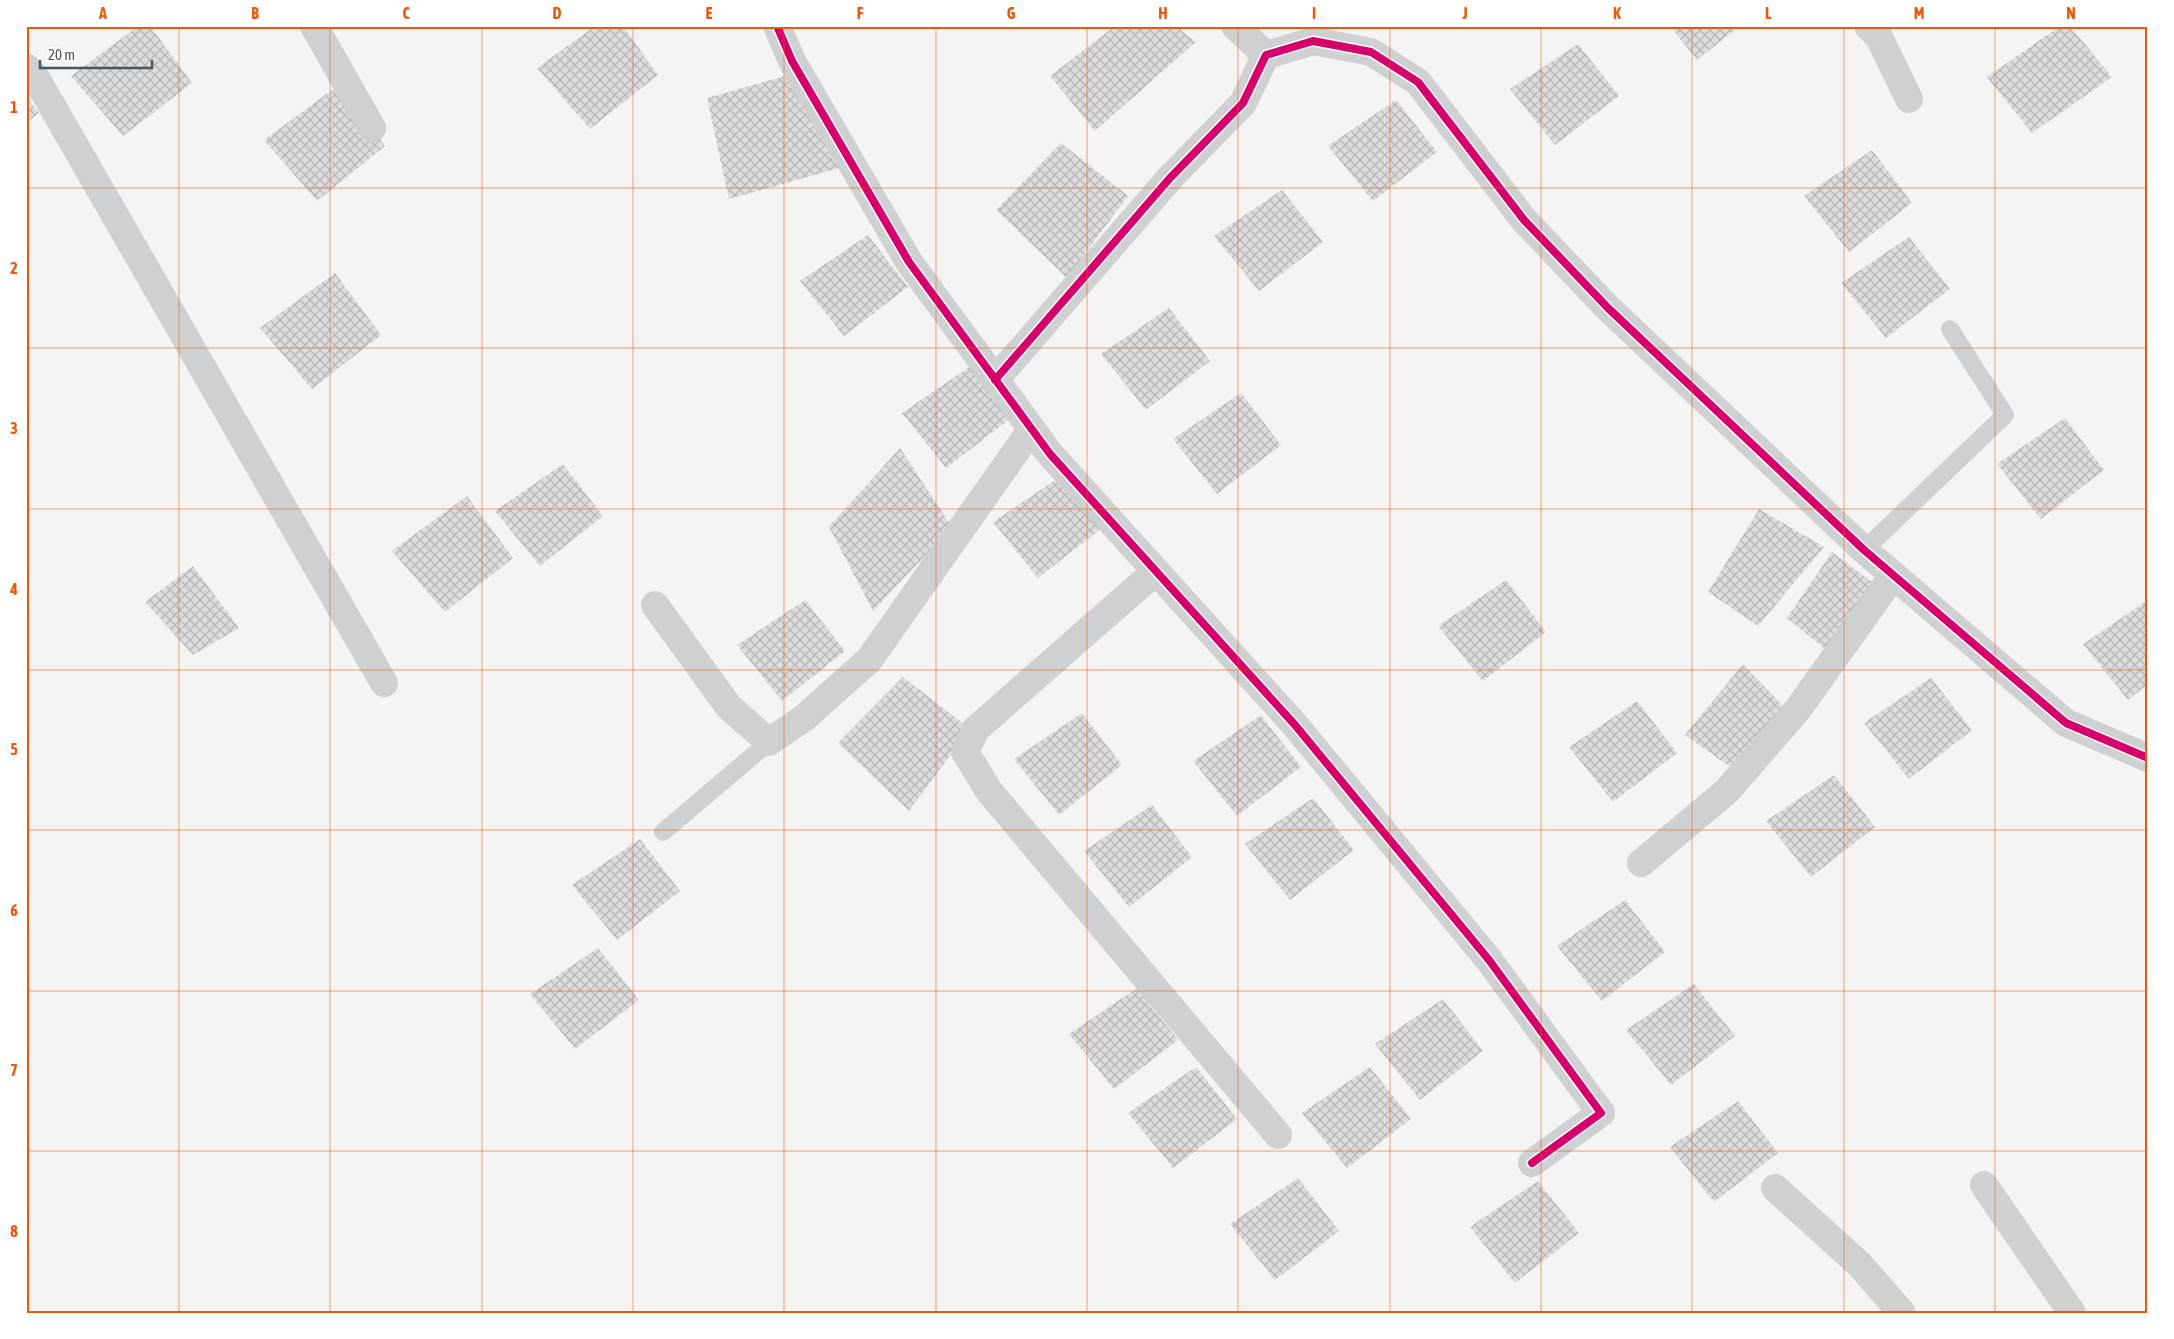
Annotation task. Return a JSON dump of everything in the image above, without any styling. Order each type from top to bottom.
[{"type":"street","points":[[314,26],[372,128]]},
{"type":"street","points":[[777,26],[792,61],[909,262],[1031,430],[1050,454],[1295,725],[1489,960],[1601,1113],[1532,1163]]},
{"type":"street","points":[[1235,26],[1266,55]]},
{"type":"street","points":[[1868,26],[1878,37],[1909,99]]},
{"type":"street","points":[[995,380],[1170,178],[1243,103],[1266,55],[1313,42],[1371,52],[1418,82],[1524,220],[1543,240],[1608,308],[1864,550],[2066,723],[2148,758]]},
{"type":"street","points":[[26,67],[36,78],[384,683]]},
{"type":"street","points":[[654,605],[729,707],[769,742],[804,718],[869,660],[1031,430]]},
{"type":"street","points":[[1156,571],[976,729],[965,752],[989,791],[1278,1135]]},
{"type":"street","points":[[1642,863],[1727,791],[1798,709],[1893,576]]},
{"type":"street","points":[[1984,1184],[2072,1313]]},
{"type":"street","points":[[1775,1188],[1860,1265],[1902,1313]]},
{"type":"lane","points":[[1864,550],[2005,416],[1950,329]]},
{"type":"lane","points":[[663,832],[769,742]]},
{"type":"building","points":[[138,26],[150,26],[192,83],[123,136],[71,76]]},
{"type":"building","points":[[595,26],[623,26],[658,75],[590,129],[537,68]]},
{"type":"building","points":[[1115,26],[1176,26],[1196,42],[1095,131],[1050,76]]},
{"type":"building","points":[[1670,26],[1740,26],[1697,60]]},
{"type":"building","points":[[2060,26],[2070,26],[2112,77],[2032,133],[1987,77]]},
{"type":"building","points":[[1578,44],[1619,96],[1555,145],[1510,89]]},
{"type":"building","points":[[792,74],[839,168],[729,199],[707,98]]},
{"type":"building","points":[[339,85],[385,146],[317,201],[264,140]]},
{"type":"building","points":[[26,96],[39,113],[26,123]]},
{"type":"building","points":[[1396,100],[1437,152],[1373,201],[1328,146]]},
{"type":"building","points":[[1061,143],[1128,196],[1067,278],[996,210]]},
{"type":"building","points":[[1872,150],[1912,203],[1849,252],[1804,196]]},
{"type":"building","points":[[1282,190],[1323,242],[1259,291],[1214,236]]},
{"type":"building","points":[[868,235],[908,287],[844,336],[800,281]]},
{"type":"building","points":[[1909,237],[1950,289],[1886,338],[1841,283]]},
{"type":"building","points":[[335,273],[381,335],[312,389],[260,328]]},
{"type":"building","points":[[1169,308],[1210,361],[1146,410],[1101,354]]},
{"type":"building","points":[[969,367],[1010,419],[946,468],[902,413]]},
{"type":"building","points":[[1241,393],[1281,445],[1217,494],[1173,439]]},
{"type":"building","points":[[2065,418],[2104,470],[2041,519],[1997,464]]},
{"type":"building","points":[[900,448],[952,527],[873,611],[829,527]]},
{"type":"building","points":[[563,464],[603,516],[540,566],[495,511]]},
{"type":"building","points":[[1061,476],[1102,528],[1038,578],[993,522]]},
{"type":"building","points":[[467,496],[513,558],[445,612],[392,551]]},
{"type":"building","points":[[1759,509],[1824,547],[1758,626],[1708,592]]},
{"type":"building","points":[[1832,552],[1876,585],[1825,649],[1787,618]]},
{"type":"building","points":[[193,566],[239,628],[193,655],[145,602]]},
{"type":"building","points":[[1506,580],[1546,632],[1483,681],[1438,626]]},
{"type":"building","points":[[805,600],[845,651],[782,701],[737,645]]},
{"type":"building","points":[[2148,600],[2148,684],[2128,700],[2083,644]]},
{"type":"building","points":[[1743,664],[1784,707],[1733,769],[1685,735]]},
{"type":"building","points":[[903,677],[970,729],[909,811],[838,743]]},
{"type":"building","points":[[1931,678],[1972,730],[1909,779],[1864,723]]},
{"type":"building","points":[[1637,701],[1677,753],[1613,802],[1569,747]]},
{"type":"building","points":[[1082,713],[1122,765],[1059,815],[1014,759]]},
{"type":"building","points":[[1261,715],[1301,767],[1237,816],[1193,761]]},
{"type":"building","points":[[1834,775],[1875,827],[1811,877],[1766,821]]},
{"type":"building","points":[[1313,798],[1354,850],[1290,900],[1245,844]]},
{"type":"building","points":[[1152,805],[1192,857],[1129,907],[1084,851]]},
{"type":"building","points":[[640,839],[680,891],[617,940],[572,885]]},
{"type":"building","points":[[1625,900],[1665,952],[1602,1001],[1557,946]]},
{"type":"building","points":[[598,948],[639,1000],[575,1049],[530,994]]},
{"type":"building","points":[[1694,984],[1735,1036],[1671,1085],[1626,1030]]},
{"type":"building","points":[[1137,988],[1178,1040],[1114,1089],[1069,1034]]},
{"type":"building","points":[[1443,999],[1483,1051],[1420,1100],[1375,1044]]},
{"type":"building","points":[[1196,1067],[1237,1119],[1173,1168],[1128,1113]]},
{"type":"building","points":[[1370,1067],[1411,1119],[1347,1168],[1302,1113]]},
{"type":"building","points":[[1738,1101],[1778,1153],[1714,1202],[1670,1147]]},
{"type":"building","points":[[1298,1178],[1339,1231],[1275,1280],[1230,1224]]},
{"type":"building","points":[[1538,1181],[1579,1233],[1515,1283],[1470,1227]]},
{"type":"cycle path","points":[[777,26],[792,61],[909,262],[1050,454],[1295,725],[1489,960],[1601,1113],[1532,1163]]},
{"type":"cycle path","points":[[995,380],[1170,178],[1243,103],[1266,55],[1313,41],[1371,52],[1418,82],[1524,220],[1608,308],[1864,550],[2066,723],[2148,758]]}]
